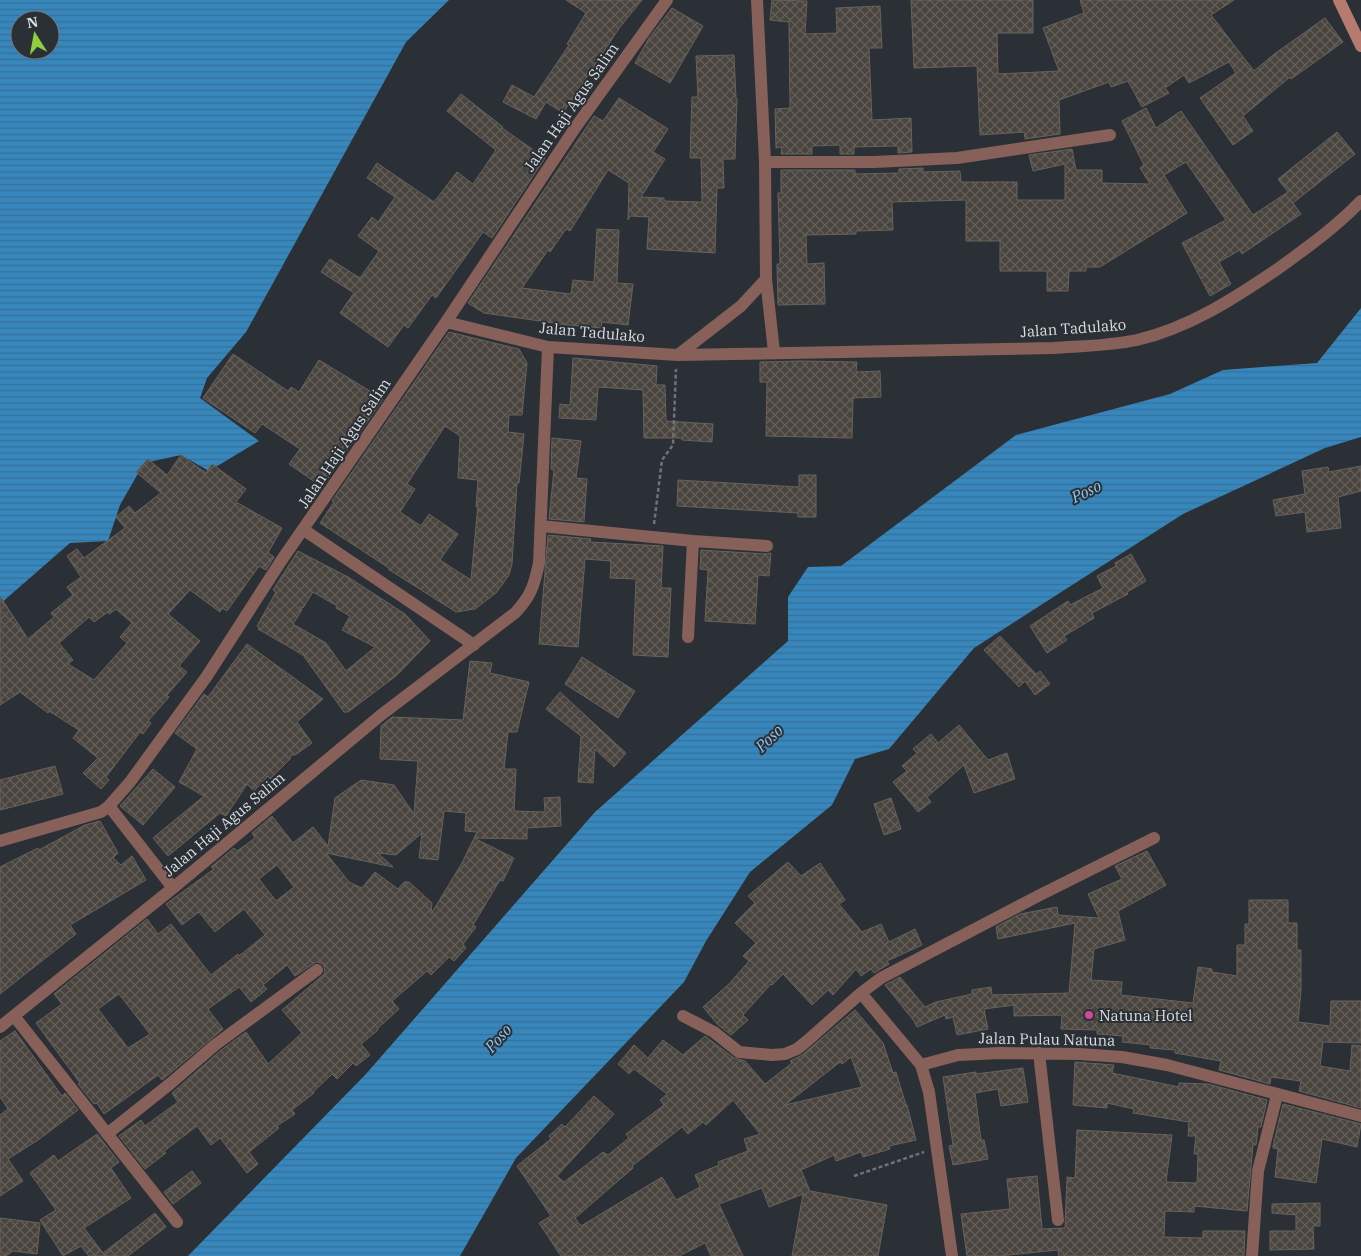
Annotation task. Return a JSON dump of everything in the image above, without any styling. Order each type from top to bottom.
[{"type":"main road","points":[[1339,0],[1355,26],[1361,46]]},
{"type":"street","name":"Jalan Haji Agus Salim","points":[[0,841],[101,812],[109,806],[130,782],[207,676],[281,561],[446,322],[575,128],[667,0]]},
{"type":"street","points":[[757,0],[765,162],[766,280],[774,352]]},
{"type":"street","points":[[765,162],[874,162],[948,159],[1020,150],[1110,135]]},
{"type":"street","name":"Jalan Tadulako","points":[[446,322],[548,347],[678,355],[1054,348],[1115,344],[1137,340],[1188,323],[1248,288],[1320,239],[1361,201]]},
{"type":"street","points":[[678,355],[741,306],[766,280]]},
{"type":"street","name":"Jalan Haji Agus Salim","points":[[0,1027],[173,888],[381,716],[516,613],[528,600],[534,585],[538,563],[541,526],[548,347]]},
{"type":"street","points":[[541,526],[693,541],[767,546]]},
{"type":"street","points":[[304,530],[474,645]]},
{"type":"street","points":[[688,637],[693,541]]},
{"type":"street","points":[[109,806],[173,888]]},
{"type":"street","points":[[683,1016],[714,1032],[739,1052],[772,1055],[785,1054],[797,1049],[861,993],[890,973],[1154,838]]},
{"type":"street","points":[[108,1134],[215,1045],[318,970]]},
{"type":"street","points":[[861,993],[921,1065],[929,1092],[952,1256]]},
{"type":"street","points":[[14,1016],[178,1222]]},
{"type":"street","name":"Jalan Pulau Natuna","points":[[921,1065],[958,1055],[1000,1053],[1080,1054],[1131,1059],[1167,1065],[1361,1116]]},
{"type":"street","points":[[1039,1053],[1058,1220]]},
{"type":"street","points":[[1252,1256],[1258,1171],[1277,1095]]},
{"type":"path","points":[[652,536],[662,460],[673,445],[674,381],[678,355]]},
{"type":"path","points":[[854,1176],[936,1148]]},
{"type":"water","points":[[0,0],[449,0],[406,42],[246,332],[207,378],[200,398],[259,441],[209,471],[181,455],[144,463],[120,505],[108,541],[70,543],[0,604]]},
{"type":"water","name":"Poso","points":[[1361,308],[1361,437],[1325,448],[1183,514],[974,648],[889,749],[855,759],[832,805],[750,872],[706,941],[684,982],[516,1158],[460,1256],[188,1256],[366,1074],[595,812],[788,641],[788,597],[808,567],[841,566],[1016,435],[1170,394],[1223,370],[1317,363]]},
{"type":"building","points":[[566,0],[642,0],[620,27],[563,113],[546,102],[536,119],[503,102],[512,85],[534,97],[569,45],[567,44],[586,13]]},
{"type":"building","points":[[772,0],[807,1],[805,34],[837,33],[836,8],[880,6],[882,48],[869,48],[872,120],[911,118],[912,152],[898,153],[898,146],[854,147],[854,154],[840,154],[840,145],[812,146],[812,154],[781,154],[782,147],[776,148],[775,109],[790,108],[789,22],[770,20]]},
{"type":"building","points":[[911,0],[1033,0],[1033,33],[997,33],[998,74],[1059,71],[1043,28],[1084,13],[1080,0],[1234,0],[1211,15],[1254,71],[1325,18],[1343,42],[1291,79],[1290,77],[1243,116],[1253,131],[1233,145],[1200,98],[1236,73],[1229,62],[1189,83],[1184,75],[1165,88],[1169,93],[1142,107],[1128,81],[1111,87],[1109,82],[1059,100],[1060,134],[1025,139],[1024,132],[980,135],[977,66],[914,68]]},
{"type":"building","points":[[672,8],[703,26],[670,83],[635,63],[649,38]]},
{"type":"building","points":[[734,55],[737,99],[735,159],[723,159],[724,188],[717,188],[715,253],[647,249],[649,217],[630,216],[628,220],[629,183],[608,170],[570,231],[566,229],[550,252],[548,250],[522,288],[571,294],[573,280],[594,282],[597,229],[619,230],[617,283],[633,284],[628,325],[602,322],[601,328],[568,325],[484,313],[468,303],[594,116],[603,121],[619,98],[668,129],[653,152],[665,159],[641,197],[664,198],[664,201],[702,202],[701,158],[690,158],[692,97],[698,97],[696,56]]},
{"type":"building","points":[[461,94],[502,128],[545,158],[492,238],[483,232],[436,298],[432,295],[408,328],[404,325],[388,347],[340,313],[354,293],[321,272],[330,259],[360,278],[379,251],[358,236],[372,217],[378,222],[395,197],[367,178],[377,163],[434,202],[457,172],[473,184],[496,150],[447,111]]},
{"type":"building","points":[[1146,108],[1156,128],[1181,111],[1253,215],[1288,192],[1278,179],[1337,132],[1355,154],[1293,203],[1301,214],[1242,254],[1240,250],[1219,262],[1231,284],[1210,296],[1182,243],[1226,220],[1186,162],[1164,175],[1187,213],[1100,267],[1086,267],[1086,271],[1069,271],[1068,291],[1047,291],[1047,271],[1000,271],[1000,241],[966,241],[966,200],[892,202],[893,230],[856,231],[856,234],[806,235],[807,264],[824,263],[825,304],[778,305],[777,264],[780,264],[778,193],[781,193],[781,170],[855,170],[855,174],[899,173],[899,169],[923,168],[923,172],[960,171],[961,182],[1017,182],[1017,200],[1065,200],[1065,164],[1033,171],[1029,155],[1072,149],[1076,170],[1102,170],[1102,183],[1150,184],[1140,168],[1144,165],[1122,121]]},
{"type":"building","points":[[449,332],[519,349],[527,363],[522,415],[509,415],[508,432],[524,434],[519,483],[517,483],[512,564],[509,575],[496,593],[475,609],[456,612],[320,523],[334,502],[332,501]],"holes":[[[445,426],[460,436],[458,478],[478,480],[476,507],[478,504],[471,580],[440,560],[458,534],[429,514],[421,526],[400,512],[415,489],[407,484]]]},
{"type":"building","points":[[233,354],[288,391],[291,387],[299,392],[319,360],[383,399],[322,487],[289,464],[300,449],[262,424],[255,433],[203,398]]},
{"type":"building","points":[[573,358],[657,366],[656,385],[665,385],[666,421],[713,424],[712,442],[682,440],[682,438],[644,438],[643,390],[598,387],[596,420],[559,418],[560,404],[570,405]]},
{"type":"building","points":[[760,362],[857,362],[856,372],[880,371],[881,397],[853,398],[852,438],[766,436],[767,382],[760,382]]},
{"type":"building","points":[[552,438],[581,441],[576,478],[587,479],[584,522],[549,519],[554,470],[551,469]]},
{"type":"building","points":[[181,455],[206,473],[212,464],[246,489],[236,502],[282,528],[268,553],[274,557],[266,570],[259,566],[227,611],[222,608],[220,612],[190,590],[168,614],[200,641],[179,666],[187,672],[148,721],[151,723],[143,734],[140,732],[106,777],[109,780],[101,789],[83,773],[98,758],[73,738],[79,730],[49,711],[48,713],[20,692],[0,705],[0,596],[28,639],[54,617],[51,613],[73,595],[67,587],[81,577],[67,556],[77,549],[84,558],[125,528],[116,517],[129,506],[135,513],[161,493],[136,472],[148,459],[167,475]],"holes":[[[116,609],[132,623],[120,637],[127,643],[94,680],[68,664],[73,660],[59,643],[89,617],[94,622]]]},
{"type":"building","points":[[1361,466],[1361,491],[1338,497],[1341,528],[1307,532],[1305,512],[1276,516],[1273,500],[1305,494],[1302,471],[1328,467],[1329,472]]},
{"type":"building","points":[[799,475],[816,475],[816,517],[798,517],[798,513],[677,506],[678,480],[799,487]]},
{"type":"building","points":[[548,535],[591,539],[590,542],[663,546],[661,588],[671,588],[668,657],[633,655],[636,579],[610,578],[611,561],[585,559],[578,647],[539,644]]},
{"type":"building","points":[[701,550],[771,553],[769,576],[758,575],[755,624],[705,621],[708,570],[700,569]]},
{"type":"building","points":[[298,551],[348,577],[405,614],[430,641],[396,676],[348,712],[344,712],[303,655],[258,629],[259,627],[257,626],[276,592],[273,590]],"holes":[[[313,592],[337,606],[336,608],[350,616],[342,630],[375,647],[346,671],[326,643],[293,624],[302,610],[300,607],[303,608]]]},
{"type":"building","points":[[1131,554],[1146,581],[1127,592],[1128,594],[1092,613],[1094,618],[1064,636],[1067,640],[1047,653],[1030,626],[1068,601],[1070,605],[1103,588],[1097,576],[1116,566],[1115,563]]},
{"type":"building","points":[[1000,636],[1036,674],[1040,671],[1050,684],[1035,695],[1025,681],[1019,687],[984,650]]},
{"type":"building","points":[[247,644],[323,699],[297,722],[312,743],[295,755],[291,755],[290,759],[270,779],[268,776],[254,791],[247,784],[226,816],[220,813],[168,856],[153,838],[204,796],[179,782],[197,749],[175,733],[204,694],[208,697]]},
{"type":"building","points":[[582,657],[635,691],[618,718],[565,684]]},
{"type":"building","points":[[470,661],[492,663],[490,673],[529,682],[517,732],[508,732],[504,769],[516,769],[514,811],[545,812],[544,798],[560,797],[561,826],[527,828],[527,839],[474,838],[514,858],[503,881],[500,880],[473,925],[476,927],[463,944],[466,948],[454,961],[449,957],[431,975],[427,971],[392,1001],[399,1009],[361,1044],[370,1055],[356,1066],[353,1063],[337,1079],[332,1074],[314,1093],[292,1110],[295,1114],[277,1126],[279,1128],[249,1152],[258,1164],[247,1173],[220,1138],[211,1145],[197,1126],[164,1151],[166,1153],[145,1169],[119,1136],[141,1120],[145,1126],[178,1102],[172,1093],[220,1051],[246,1032],[268,1064],[302,1033],[282,1010],[325,973],[324,966],[316,962],[295,976],[287,965],[263,985],[267,989],[251,1002],[239,987],[208,1009],[223,1029],[162,1080],[158,1075],[104,1114],[97,1103],[94,1104],[78,1084],[80,1083],[36,1023],[62,1004],[54,994],[147,919],[158,934],[171,924],[211,975],[265,935],[244,909],[215,932],[199,912],[182,925],[166,904],[214,869],[211,867],[234,848],[237,851],[255,838],[252,833],[272,816],[293,843],[313,827],[328,846],[335,798],[361,780],[394,785],[414,814],[418,761],[380,759],[381,726],[392,717],[463,720]],"holes":[[[444,811],[466,813],[465,831],[477,832],[462,863],[431,914],[432,903],[409,882],[404,882],[398,889],[375,872],[362,888],[349,882],[326,853],[393,867],[378,853],[396,855],[422,833],[419,858],[438,860]],[[277,865],[294,887],[276,901],[259,879]],[[119,994],[150,1034],[128,1048],[98,1009]]]},
{"type":"building","points":[[560,692],[626,753],[614,767],[595,749],[593,783],[578,782],[581,736],[546,709]]},
{"type":"building","points":[[959,725],[988,760],[1007,753],[1015,779],[974,793],[964,765],[927,797],[931,802],[918,812],[893,782],[907,771],[902,766],[917,753],[913,749],[931,734],[938,743]]},
{"type":"building","points":[[55,766],[63,794],[0,810],[0,780]]},
{"type":"building","points":[[153,769],[175,787],[143,825],[120,806]]},
{"type":"building","points":[[891,798],[901,829],[884,835],[874,804]]},
{"type":"building","points":[[100,821],[118,853],[113,858],[121,865],[132,856],[146,880],[70,925],[76,934],[0,994],[0,867],[38,848],[39,850],[85,825]]},
{"type":"building","points":[[1147,851],[1166,885],[1118,911],[1125,940],[1094,949],[1091,980],[1122,982],[1121,995],[1193,1003],[1198,967],[1212,969],[1212,972],[1237,976],[1237,945],[1245,945],[1245,924],[1249,924],[1249,900],[1288,900],[1288,923],[1297,923],[1297,950],[1301,950],[1301,990],[1298,1022],[1330,1026],[1331,1001],[1361,1001],[1361,1043],[1323,1042],[1320,1066],[1350,1071],[1352,1045],[1361,1046],[1361,1108],[1299,1091],[1301,1081],[1271,1077],[1270,1084],[1219,1070],[1221,1061],[1175,1053],[1175,1050],[1150,1048],[1151,1045],[1122,1042],[1123,1036],[1097,1034],[1097,1030],[1061,1029],[1062,1015],[1014,1016],[1014,1005],[984,1009],[988,1029],[957,1035],[953,1017],[946,1019],[945,1015],[917,1027],[885,985],[900,977],[925,1007],[936,1002],[972,994],[972,990],[991,987],[992,995],[1069,993],[1075,923],[998,939],[996,927],[1020,914],[1057,907],[1058,915],[1099,918],[1088,894],[1122,879],[1115,866]]},
{"type":"building","points":[[788,862],[801,876],[820,863],[845,900],[839,904],[862,932],[881,924],[889,942],[915,929],[922,945],[887,961],[889,964],[874,973],[871,969],[861,976],[856,969],[833,995],[828,990],[812,1005],[783,974],[771,984],[743,1015],[748,1020],[731,1035],[718,1025],[703,1007],[729,984],[749,961],[743,956],[756,943],[735,923],[755,903],[748,896]]},
{"type":"building","points":[[855,1010],[883,1043],[893,1073],[896,1072],[916,1140],[889,1146],[890,1149],[863,1157],[861,1152],[836,1161],[834,1155],[801,1170],[810,1191],[887,1205],[878,1256],[792,1256],[803,1194],[769,1207],[762,1188],[719,1204],[743,1256],[711,1256],[705,1243],[679,1256],[561,1256],[539,1223],[551,1216],[517,1166],[551,1139],[549,1136],[562,1124],[565,1127],[594,1096],[614,1114],[557,1176],[564,1182],[603,1152],[608,1155],[629,1138],[626,1134],[664,1105],[660,1100],[667,1094],[634,1069],[629,1074],[618,1064],[634,1045],[648,1058],[663,1040],[683,1055],[705,1036],[734,1058],[745,1061],[765,1084],[792,1063],[790,1061],[802,1055]],"holes":[[[851,1057],[862,1087],[785,1105],[840,1062],[842,1064]],[[733,1100],[760,1134],[744,1139],[748,1151],[718,1162],[719,1165],[695,1175],[700,1187],[676,1200],[662,1177],[581,1226],[575,1218],[633,1168],[632,1166],[682,1127],[688,1134],[703,1122],[706,1125]]]},
{"type":"building","points":[[15,1031],[62,1096],[65,1093],[78,1110],[38,1140],[8,1159],[23,1181],[0,1196],[0,1115],[8,1109],[0,1097],[0,1041]]},
{"type":"building","points":[[1075,1062],[1114,1065],[1112,1073],[1179,1087],[1179,1083],[1208,1084],[1267,1100],[1261,1127],[1258,1127],[1256,1145],[1253,1145],[1247,1211],[1194,1206],[1194,1212],[1165,1211],[1164,1237],[1203,1238],[1203,1231],[1245,1231],[1244,1256],[1059,1256],[1058,1250],[999,1256],[967,1256],[961,1214],[1010,1209],[1007,1179],[1037,1176],[1042,1229],[1065,1228],[1067,1177],[1075,1178],[1077,1130],[1172,1135],[1166,1182],[1197,1183],[1198,1154],[1194,1154],[1196,1136],[1188,1136],[1189,1122],[1133,1113],[1134,1109],[1107,1103],[1107,1108],[1073,1105]]},
{"type":"building","points":[[1023,1068],[1028,1102],[1001,1106],[998,1089],[975,1093],[981,1140],[984,1140],[988,1159],[953,1165],[949,1146],[953,1145],[943,1077]]},
{"type":"building","points":[[1283,1104],[1361,1124],[1357,1147],[1322,1139],[1316,1183],[1275,1177],[1278,1149],[1273,1148],[1273,1146]]},
{"type":"building","points":[[97,1134],[119,1162],[111,1168],[131,1198],[84,1228],[103,1253],[155,1213],[166,1227],[128,1256],[89,1256],[81,1246],[63,1256],[40,1220],[56,1210],[30,1173],[54,1155],[58,1161]]},
{"type":"building","points":[[192,1171],[201,1183],[173,1204],[164,1192]]},
{"type":"building","points":[[1320,1203],[1320,1226],[1313,1226],[1314,1249],[1270,1250],[1270,1231],[1296,1231],[1296,1215],[1272,1213],[1272,1204]]},
{"type":"building","points":[[0,1218],[40,1223],[37,1254],[13,1251],[6,1256],[0,1256]]},
{"type":"place","name":"Natuna Hotel","points":[[1089,1015]]}]
